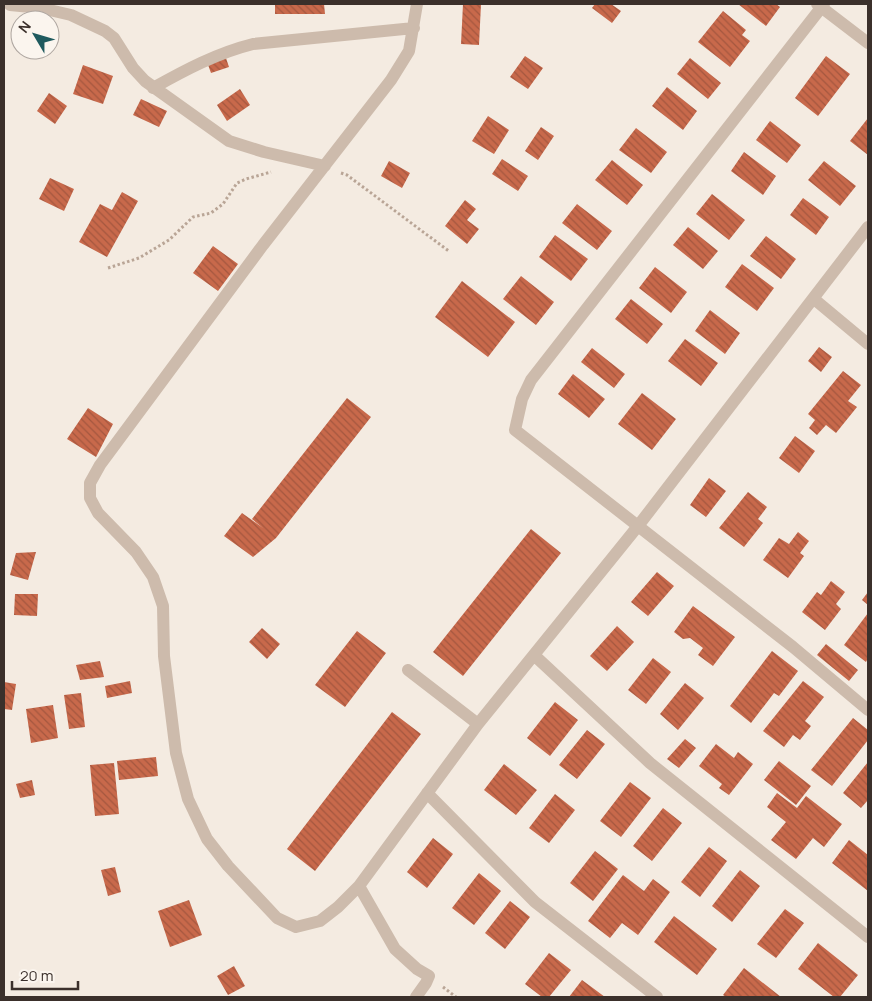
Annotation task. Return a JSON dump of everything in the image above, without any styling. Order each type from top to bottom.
[{"type":"street","points":[[417,4],[409,51],[391,80],[263,245],[100,465],[90,484],[90,498],[98,513],[136,552],[153,577],[163,606],[164,656],[176,753],[188,799],[207,839],[228,866],[277,918],[296,927],[320,921],[338,907],[359,886],[478,724],[535,656],[638,526],[868,227]]},
{"type":"street","points":[[868,43],[821,5],[531,380],[522,399],[515,430],[793,647],[868,710]]},
{"type":"street","points":[[8,6],[41,6],[70,15],[105,31],[114,38],[133,68],[153,88],[172,99],[228,141],[264,152],[324,166]]},
{"type":"street","points":[[153,88],[190,67],[253,44],[414,28]]},
{"type":"street","points":[[814,299],[868,344]]},
{"type":"street","points":[[535,656],[650,764],[868,937]]},
{"type":"street","points":[[408,670],[478,724]]},
{"type":"street","points":[[427,793],[535,902],[656,997]]},
{"type":"street","points":[[359,886],[395,949],[417,970],[428,976],[426,983],[416,997]]},
{"type":"path","points":[[108,268],[138,258],[169,240],[193,217],[210,213],[223,204],[237,183],[283,170],[299,160]]},
{"type":"path","points":[[324,166],[347,176],[450,252]]},
{"type":"building","points":[[275,4],[324,4],[325,14],[275,14]]},
{"type":"building","points":[[463,4],[481,4],[479,45],[461,44]]},
{"type":"building","points":[[595,4],[611,4],[621,11],[612,23],[592,8]]},
{"type":"building","points":[[738,4],[776,4],[780,7],[766,26]]},
{"type":"building","points":[[723,11],[746,30],[742,35],[750,41],[730,67],[698,42]]},
{"type":"building","points":[[225,55],[229,67],[211,73],[207,62]]},
{"type":"building","points":[[525,56],[543,68],[528,89],[510,77]]},
{"type":"building","points":[[826,56],[850,74],[818,116],[795,98]]},
{"type":"building","points":[[690,58],[721,83],[708,99],[677,74]]},
{"type":"building","points":[[83,65],[113,76],[103,104],[73,94]]},
{"type":"building","points":[[667,87],[697,111],[683,130],[652,106]]},
{"type":"building","points":[[240,89],[250,105],[227,121],[217,105]]},
{"type":"building","points":[[49,93],[67,106],[55,124],[37,111]]},
{"type":"building","points":[[141,99],[167,111],[159,127],[133,115]]},
{"type":"building","points":[[488,116],[509,130],[494,154],[472,141]]},
{"type":"building","points":[[868,118],[868,155],[850,141]]},
{"type":"building","points":[[770,121],[801,145],[787,163],[756,140]]},
{"type":"building","points":[[541,127],[554,136],[538,160],[525,151]]},
{"type":"building","points":[[636,128],[667,152],[651,173],[619,150]]},
{"type":"building","points":[[744,152],[776,176],[763,195],[731,171]]},
{"type":"building","points":[[502,159],[528,176],[518,191],[492,174]]},
{"type":"building","points":[[612,160],[643,185],[627,205],[595,180]]},
{"type":"building","points":[[389,161],[410,173],[402,188],[381,176]]},
{"type":"building","points":[[824,161],[856,186],[840,206],[808,180]]},
{"type":"building","points":[[50,178],[74,189],[64,211],[39,199]]},
{"type":"building","points":[[122,192],[138,201],[107,257],[79,242],[100,204],[112,210]]},
{"type":"building","points":[[712,194],[745,220],[729,240],[696,214]]},
{"type":"building","points":[[803,198],[829,217],[816,235],[790,215]]},
{"type":"building","points":[[465,200],[476,209],[467,220],[479,229],[467,244],[445,226]]},
{"type":"building","points":[[577,204],[612,231],[597,250],[562,223]]},
{"type":"building","points":[[688,227],[718,251],[703,269],[673,245]]},
{"type":"building","points":[[555,235],[588,259],[571,281],[539,257]]},
{"type":"building","points":[[766,236],[796,259],[781,279],[750,256]]},
{"type":"building","points":[[213,246],[238,264],[218,291],[193,273]]},
{"type":"building","points":[[742,264],[774,288],[757,311],[725,287]]},
{"type":"building","points":[[655,267],[687,292],[671,313],[639,288]]},
{"type":"building","points":[[521,276],[554,302],[536,325],[503,299]]},
{"type":"building","points":[[462,281],[515,322],[488,357],[435,317]]},
{"type":"building","points":[[631,299],[663,324],[647,344],[615,319]]},
{"type":"building","points":[[710,310],[740,333],[725,354],[695,331]]},
{"type":"building","points":[[685,339],[718,363],[701,386],[668,361]]},
{"type":"building","points":[[819,347],[832,357],[821,372],[808,361]]},
{"type":"building","points":[[592,348],[625,374],[614,388],[581,362]]},
{"type":"building","points":[[843,371],[861,385],[848,401],[857,407],[836,433],[826,425],[817,435],[809,428],[815,420],[808,414]]},
{"type":"building","points":[[573,374],[605,399],[589,418],[558,394]]},
{"type":"building","points":[[642,393],[676,419],[652,450],[618,424]]},
{"type":"building","points":[[347,398],[371,417],[276,538],[253,557],[224,536],[242,513],[263,528],[252,519]]},
{"type":"building","points":[[88,408],[113,424],[96,457],[67,439]]},
{"type":"building","points":[[795,436],[815,451],[799,473],[779,458]]},
{"type":"building","points":[[709,478],[726,491],[706,517],[690,505]]},
{"type":"building","points":[[748,492],[767,507],[758,519],[763,523],[744,547],[719,528]]},
{"type":"building","points":[[531,529],[561,553],[463,676],[433,652]]},
{"type":"building","points":[[798,532],[809,541],[800,553],[804,556],[788,578],[763,560],[779,538],[789,544]]},
{"type":"building","points":[[36,552],[28,580],[10,575],[16,553]]},
{"type":"building","points":[[657,572],[674,586],[648,616],[631,602]]},
{"type":"building","points":[[831,581],[845,592],[836,604],[841,609],[825,630],[802,612],[817,592],[821,595]]},
{"type":"building","points":[[868,592],[868,605],[862,600]]},
{"type":"building","points":[[15,594],[38,594],[37,616],[14,615]]},
{"type":"building","points":[[693,606],[735,637],[713,666],[698,655],[703,648],[690,638],[683,639],[674,632]]},
{"type":"building","points":[[868,613],[868,658],[866,662],[844,645]]},
{"type":"building","points":[[617,626],[634,642],[607,671],[590,656]]},
{"type":"building","points":[[262,628],[280,644],[267,659],[249,642]]},
{"type":"building","points":[[357,631],[386,653],[345,707],[315,685]]},
{"type":"building","points":[[826,644],[858,670],[849,681],[817,655]]},
{"type":"building","points":[[772,651],[798,671],[779,696],[774,693],[751,723],[730,706]]},
{"type":"building","points":[[653,658],[671,672],[646,704],[628,690]]},
{"type":"building","points":[[100,661],[104,677],[80,680],[76,665]]},
{"type":"building","points":[[130,681],[132,693],[107,698],[105,686]]},
{"type":"building","points":[[803,681],[824,697],[805,721],[811,726],[800,740],[793,735],[784,747],[763,731]]},
{"type":"building","points":[[4,682],[16,684],[12,710],[4,709]]},
{"type":"building","points":[[685,683],[704,698],[678,730],[660,714]]},
{"type":"building","points":[[81,693],[85,727],[69,729],[64,695]]},
{"type":"building","points":[[555,702],[578,720],[550,756],[527,738]]},
{"type":"building","points":[[53,705],[58,738],[31,743],[26,709]]},
{"type":"building","points":[[392,712],[421,734],[315,871],[287,849]]},
{"type":"building","points":[[853,718],[868,730],[868,740],[832,786],[811,770]]},
{"type":"building","points":[[587,730],[605,744],[577,779],[559,765]]},
{"type":"building","points":[[685,739],[696,748],[679,768],[667,759]]},
{"type":"building","points":[[716,744],[734,758],[738,752],[753,764],[729,795],[719,788],[722,784],[699,766]]},
{"type":"building","points":[[156,757],[158,776],[119,780],[117,761]]},
{"type":"building","points":[[779,761],[811,786],[796,805],[764,780]]},
{"type":"building","points":[[868,762],[868,800],[861,808],[843,793]]},
{"type":"building","points":[[114,763],[119,814],[95,816],[90,765]]},
{"type":"building","points":[[504,764],[537,790],[516,815],[484,790]]},
{"type":"building","points":[[32,780],[35,795],[20,798],[16,784]]},
{"type":"building","points":[[630,782],[651,798],[621,837],[600,821]]},
{"type":"building","points":[[777,793],[797,808],[806,796],[842,824],[824,847],[813,838],[796,859],[771,840],[786,822],[767,807]]},
{"type":"building","points":[[555,794],[575,810],[549,843],[529,828]]},
{"type":"building","points":[[663,808],[682,823],[652,861],[633,846]]},
{"type":"building","points":[[433,838],[453,854],[427,888],[407,872]]},
{"type":"building","points":[[849,840],[868,855],[868,891],[832,863]]},
{"type":"building","points":[[709,847],[727,861],[700,897],[681,882]]},
{"type":"building","points":[[595,851],[618,869],[593,901],[570,883]]},
{"type":"building","points":[[115,867],[121,892],[108,896],[101,870]]},
{"type":"building","points":[[740,870],[760,886],[732,922],[712,906]]},
{"type":"building","points":[[479,873],[501,891],[474,925],[452,908]]},
{"type":"building","points":[[623,875],[644,891],[653,879],[670,892],[638,935],[622,923],[610,938],[588,921]]},
{"type":"building","points":[[189,900],[202,935],[170,947],[158,911]]},
{"type":"building","points":[[510,901],[530,917],[505,949],[485,933]]},
{"type":"building","points":[[785,909],[804,923],[776,958],[757,944]]},
{"type":"building","points":[[674,916],[717,949],[697,975],[654,942]]},
{"type":"building","points":[[818,943],[858,975],[840,997],[834,997],[798,969]]},
{"type":"building","points":[[549,953],[571,970],[549,997],[542,997],[525,984]]},
{"type":"building","points":[[234,966],[245,986],[228,995],[217,976]]},
{"type":"building","points":[[744,968],[781,997],[726,997],[723,995]]},
{"type":"building","points":[[582,980],[605,997],[569,997]]}]
